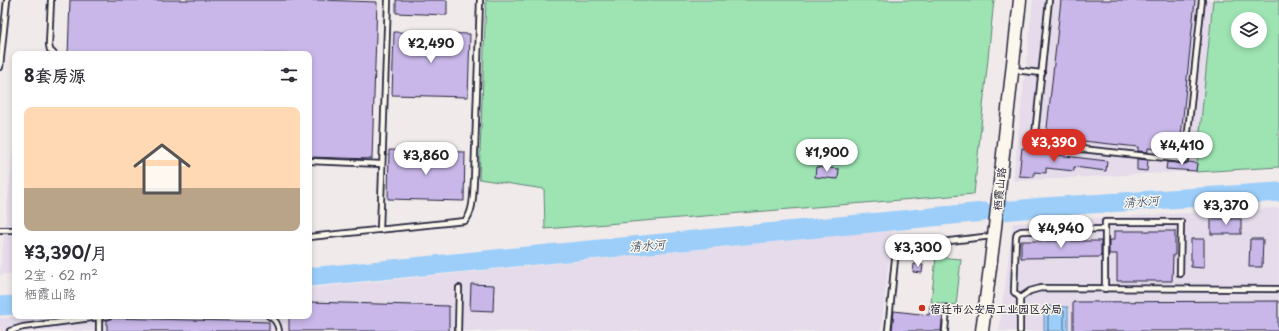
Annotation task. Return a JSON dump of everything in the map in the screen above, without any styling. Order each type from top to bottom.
[{"type":"street","name":"栖霞山路","points":[[982,331],[1020,0]]},
{"type":"lane","points":[[0,67],[8,0]]},
{"type":"lane","points":[[50,0],[49,44],[51,51]]},
{"type":"lane","points":[[380,230],[388,0]]},
{"type":"lane","points":[[312,237],[465,221],[470,215],[474,180],[480,0]]},
{"type":"lane","points":[[1050,0],[1034,144],[1185,160],[1202,0]]},
{"type":"lane","points":[[1012,70],[1042,73]]},
{"type":"lane","points":[[312,161],[382,164]]},
{"type":"lane","points":[[1105,289],[1105,222],[1181,222],[1180,274]]},
{"type":"lane","points":[[1020,331],[1020,298],[1014,292],[1017,233],[1020,231],[1105,229]]},
{"type":"lane","points":[[0,230],[12,230]]},
{"type":"lane","points":[[888,331],[895,259],[903,248],[916,245],[994,236]]},
{"type":"lane","points":[[458,331],[459,288]]},
{"type":"lane","points":[[1020,298],[1030,291],[1041,288],[1279,289]]},
{"type":"lane","points":[[946,331],[947,308]]},
{"type":"lane","points":[[10,331],[23,327],[85,319]]},
{"type":"lane","points":[[99,331],[100,319]]},
{"type":"lane","points":[[274,319],[277,323],[279,331]]},
{"type":"shaded area","points":[[1033,0],[1279,0],[1279,167],[1013,181]]},
{"type":"shaded area","points":[[12,162],[12,273],[0,275]]},
{"type":"shaded area","points":[[1279,208],[1279,331],[999,331],[1013,223]]},
{"type":"shaded area","points":[[892,230],[881,331],[0,331],[0,318],[12,317],[12,319],[312,319],[312,288]]},
{"type":"green space","points":[[486,0],[994,0],[974,194],[545,229],[544,189],[479,179]]},
{"type":"green space","points":[[1213,0],[1279,0],[1279,167],[1196,172]]},
{"type":"green space","points":[[936,257],[961,259],[956,305],[931,302]]},
{"type":"water","points":[[1044,306],[1068,307],[1068,331],[1044,331]]},
{"type":"building","points":[[70,0],[321,0],[377,2],[372,159],[312,157],[312,51],[68,51]]},
{"type":"building","points":[[396,0],[447,0],[447,15],[396,13]]},
{"type":"building","points":[[1061,0],[1195,0],[1179,156],[1168,154],[1168,150],[1148,148],[1148,152],[1138,151],[1138,147],[1046,137]]},
{"type":"building","points":[[394,32],[470,34],[468,97],[392,95]]},
{"type":"building","points":[[1022,148],[1048,151],[1048,154],[1107,161],[1106,171],[1074,167],[1074,171],[1046,168],[1046,173],[1034,172],[1034,177],[1019,176]]},
{"type":"building","points":[[389,150],[465,152],[464,201],[388,199]]},
{"type":"building","points":[[1137,159],[1148,160],[1147,171],[1137,170]]},
{"type":"building","points":[[1167,162],[1185,164],[1188,162],[1197,163],[1196,171],[1166,169]]},
{"type":"building","points":[[816,167],[839,169],[838,179],[815,177]]},
{"type":"building","points":[[1211,219],[1241,219],[1241,234],[1211,234]]},
{"type":"building","points":[[1114,231],[1175,231],[1175,255],[1173,255],[1172,281],[1117,281],[1117,254],[1109,254],[1109,240],[1114,240]]},
{"type":"building","points":[[1191,239],[1204,239],[1204,268],[1191,267]]},
{"type":"building","points":[[1250,239],[1263,239],[1262,267],[1249,267]]},
{"type":"building","points":[[1021,241],[1101,241],[1101,254],[1100,257],[1021,258]]},
{"type":"building","points":[[914,264],[923,265],[922,273],[913,272]]},
{"type":"building","points":[[471,284],[494,285],[493,311],[470,310]]},
{"type":"building","points":[[1278,301],[1278,331],[1073,331],[1073,302]]},
{"type":"building","points":[[312,302],[449,306],[449,331],[289,331],[289,319],[312,319]]},
{"type":"building","points":[[930,305],[944,306],[941,331],[892,331],[894,311],[929,315]]},
{"type":"building","points":[[151,319],[269,322],[269,331],[107,331],[107,320]]},
{"type":"waterway","name":"清水河","points":[[1003,211],[1043,207],[1279,192]]},
{"type":"waterway","name":"清水河","points":[[312,277],[984,212]]},
{"type":"waterway","name":"清水河","points":[[0,306],[12,305]]},
{"type":"place","name":"宿迁市公安局工业园区分局","points":[[922,308]]}]
